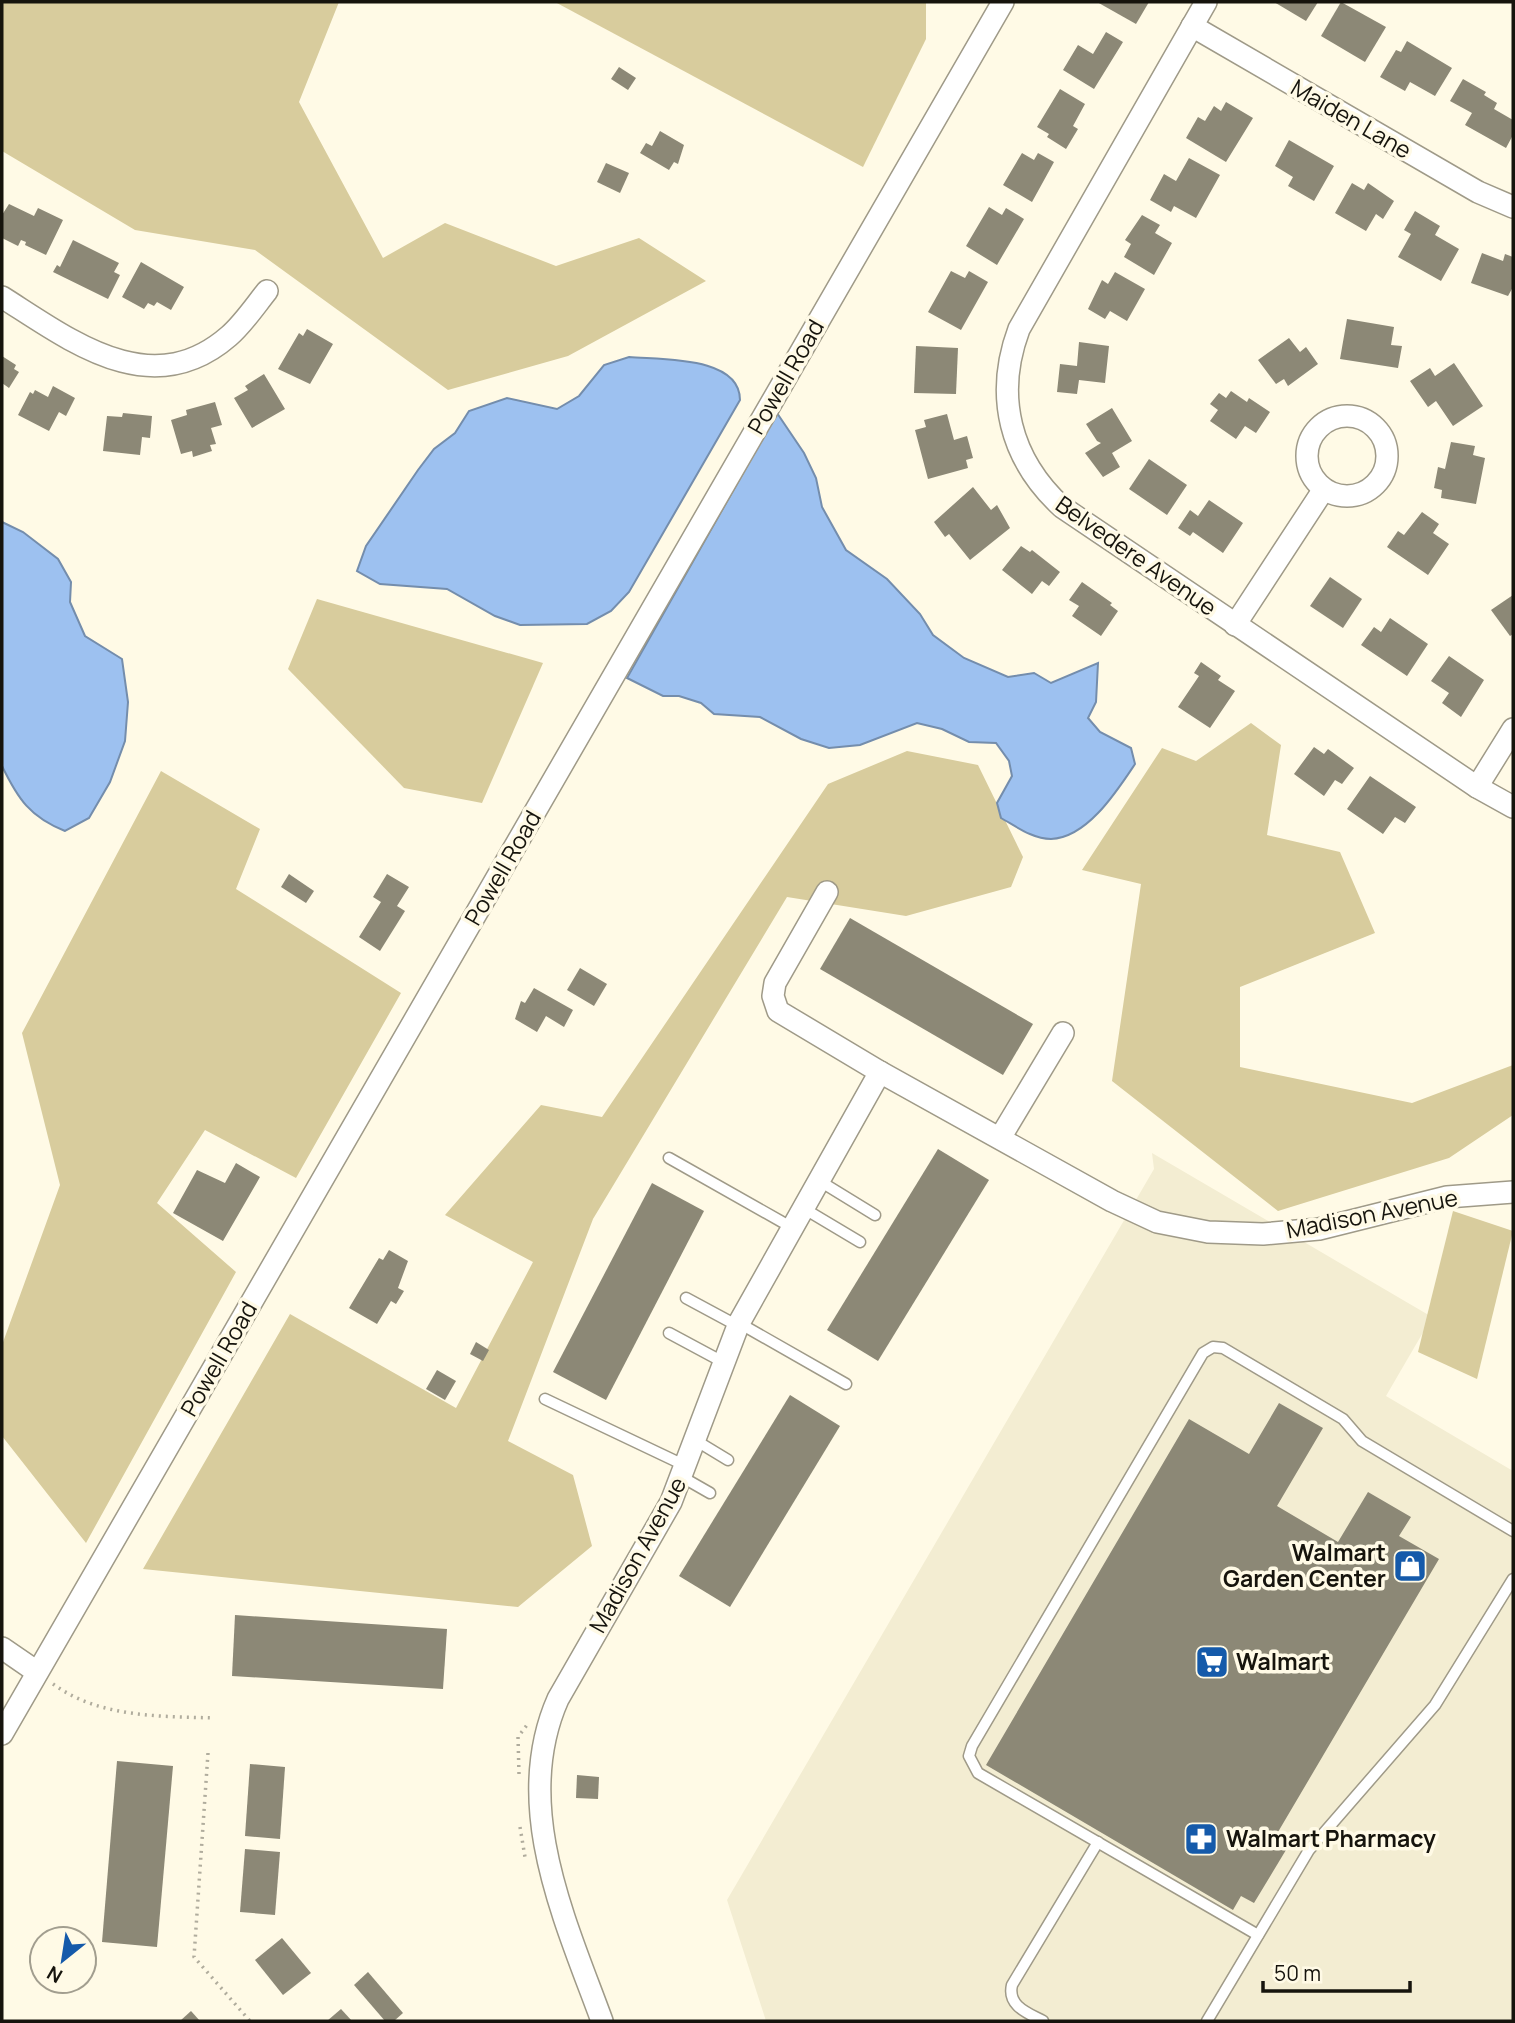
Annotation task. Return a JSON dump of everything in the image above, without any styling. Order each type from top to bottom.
[{"type":"street","name":"Powell Road","points":[[2,1734],[1003,2]]},
{"type":"street","name":"Belvedere Avenue","points":[[1206,2],[1019,329],[1009,365],[1007,404],[1016,443],[1024,461],[1047,494],[1062,508],[1477,787],[1513,807]]},
{"type":"street","name":"Maiden Lane","points":[[1192,26],[1478,192],[1513,207]]},
{"type":"street","points":[[2,297],[98,356],[127,363],[156,365],[188,359],[218,345],[231,335],[267,291]]},
{"type":"street","points":[[1236,625],[1324,489]]},
{"type":"street","points":[[1477,787],[1513,729]]},
{"type":"street","name":"Madison Avenue","points":[[827,892],[775,983],[775,1004],[784,1016],[1112,1201],[1157,1222],[1208,1232],[1263,1234],[1320,1228],[1447,1197],[1513,1192]]},
{"type":"street","points":[[1000,1138],[1063,1033]]},
{"type":"street","name":"Madison Avenue","points":[[602,2021],[566,1924],[542,1829],[537,1791],[540,1752],[558,1699],[666,1513],[684,1472],[738,1324],[880,1072]]},
{"type":"street","points":[[2,1648],[37,1672]]},
{"type":"lane","points":[[669,1158],[791,1227]]},
{"type":"lane","points":[[818,1180],[875,1215]]},
{"type":"lane","points":[[803,1208],[860,1241]]},
{"type":"lane","points":[[686,1298],[846,1384]]},
{"type":"lane","points":[[669,1333],[723,1362]]},
{"type":"lane","points":[[1258,1935],[978,1773],[970,1762],[969,1751],[1208,1349],[1223,1348],[1343,1419],[1362,1441],[1513,1531]]},
{"type":"lane","points":[[545,1399],[684,1472],[710,1493]]},
{"type":"lane","points":[[695,1440],[728,1460]]},
{"type":"lane","points":[[1207,2021],[1318,1837],[1435,1705],[1513,1579]]},
{"type":"lane","points":[[1043,2021],[1017,2006],[1011,1997],[1012,1986],[1098,1842]]},
{"type":"path","points":[[37,1672],[66,1694],[125,1714],[214,1718]]},
{"type":"path","points":[[208,1753],[194,1957],[250,2021]]},
{"type":"shaded area","points":[[2,2],[339,2],[299,102],[383,258],[445,223],[556,266],[639,238],[706,281],[568,356],[448,390],[255,250],[135,230],[2,151]]},
{"type":"shaded area","points":[[555,2],[926,2],[926,39],[863,167]]},
{"type":"shaded area","points":[[317,599],[543,663],[482,803],[404,788],[288,669]]},
{"type":"shaded area","points":[[1251,723],[1281,745],[1267,835],[1340,852],[1375,933],[1240,987],[1240,1067],[1412,1103],[1513,1065],[1513,1115],[1449,1158],[1278,1211],[1112,1081],[1141,884],[1082,870],[1162,748],[1196,761]]},
{"type":"shaded area","points":[[907,751],[978,765],[1023,857],[1011,887],[906,916],[787,897],[593,1219],[508,1441],[573,1475],[592,1546],[518,1607],[143,1569],[290,1314],[456,1408],[533,1262],[445,1215],[541,1105],[602,1117],[828,784]]},
{"type":"shaded area","points":[[161,771],[260,829],[236,889],[401,993],[296,1178],[205,1130],[157,1203],[236,1272],[86,1543],[2,1436],[2,1345],[60,1185],[22,1033]]},
{"type":"shaded area","points":[[1152,1153],[1432,1317],[1386,1396],[1513,1471],[1513,2021],[766,2021],[727,1900],[1154,1169]]},
{"type":"shaded area","points":[[1453,1211],[1513,1231],[1477,1379],[1418,1352]]},
{"type":"water","points":[[629,357],[679,360],[714,368],[727,375],[737,386],[740,400],[629,592],[611,611],[587,624],[520,625],[495,616],[447,589],[380,584],[357,571],[366,546],[418,470],[434,449],[455,433],[469,411],[507,398],[557,409],[579,396],[604,365]]},
{"type":"water","points":[[777,413],[804,453],[816,478],[822,507],[846,550],[887,579],[920,614],[933,635],[964,658],[1008,677],[1034,673],[1051,683],[1098,663],[1096,702],[1088,718],[1100,732],[1131,748],[1135,764],[1100,811],[1077,831],[1064,837],[1044,838],[1031,835],[1001,818],[997,803],[1012,776],[1009,761],[996,743],[969,742],[942,729],[917,723],[860,745],[829,748],[801,739],[760,717],[714,714],[701,703],[679,696],[663,696],[627,678]]},
{"type":"water","points":[[2,522],[23,532],[58,559],[71,582],[70,602],[85,636],[122,659],[128,702],[125,741],[110,782],[89,818],[65,831],[43,820],[26,806],[2,766]]},
{"type":"building","points":[[1097,2],[1149,2],[1136,24]]},
{"type":"building","points":[[1274,2],[1318,2],[1306,21]]},
{"type":"building","points":[[1341,2],[1386,27],[1365,62],[1321,36]]},
{"type":"building","points":[[1106,32],[1123,42],[1094,89],[1063,70],[1078,45],[1093,54]]},
{"type":"building","points":[[1407,41],[1452,68],[1435,96],[1410,82],[1405,91],[1380,77],[1396,50],[1401,52]]},
{"type":"building","points":[[619,67],[636,78],[628,90],[611,79]]},
{"type":"building","points":[[1463,79],[1486,92],[1484,95],[1497,103],[1494,109],[1513,120],[1513,135],[1506,148],[1465,125],[1472,113],[1450,101]]},
{"type":"building","points":[[1060,89],[1085,104],[1073,126],[1078,129],[1066,149],[1037,127]]},
{"type":"building","points":[[1226,102],[1253,118],[1226,162],[1186,138],[1198,117],[1205,121],[1214,106],[1221,111]]},
{"type":"building","points":[[660,131],[684,145],[678,164],[674,162],[669,170],[640,153],[646,143],[652,146]]},
{"type":"building","points":[[1289,140],[1334,166],[1314,201],[1288,186],[1293,177],[1275,166]]},
{"type":"building","points":[[1022,153],[1034,160],[1038,153],[1054,162],[1032,202],[1003,185]]},
{"type":"building","points":[[1189,158],[1220,175],[1196,218],[1174,206],[1171,212],[1150,200],[1164,174],[1176,181]]},
{"type":"building","points":[[606,163],[629,173],[620,193],[597,182]]},
{"type":"building","points":[[1352,183],[1364,190],[1368,183],[1394,201],[1383,219],[1376,214],[1366,231],[1335,213]]},
{"type":"building","points":[[9,204],[34,216],[38,208],[63,220],[46,255],[25,245],[26,242],[21,240],[18,246],[2,238],[2,215]]},
{"type":"building","points":[[989,207],[1002,215],[1006,208],[1024,219],[997,265],[966,246]]},
{"type":"building","points":[[1415,211],[1440,226],[1435,235],[1459,249],[1441,281],[1398,257],[1411,234],[1404,230]]},
{"type":"building","points":[[1142,215],[1160,225],[1155,233],[1172,243],[1154,275],[1124,257],[1131,244],[1125,240]]},
{"type":"building","points":[[73,240],[119,263],[114,272],[120,275],[108,299],[53,272],[57,265],[60,267]]},
{"type":"building","points":[[1482,253],[1503,261],[1505,254],[1513,257],[1513,287],[1508,296],[1471,283]]},
{"type":"building","points":[[141,262],[184,287],[171,310],[157,302],[154,306],[148,303],[144,309],[122,297]]},
{"type":"building","points":[[951,271],[965,278],[969,271],[988,282],[961,330],[928,312]]},
{"type":"building","points":[[1115,272],[1145,289],[1127,321],[1110,311],[1105,319],[1088,309],[1102,280],[1108,284]]},
{"type":"building","points":[[1347,319],[1394,327],[1391,345],[1402,346],[1398,368],[1340,359]]},
{"type":"building","points":[[307,329],[333,344],[310,384],[278,369],[299,333],[303,336]]},
{"type":"building","points":[[1289,338],[1300,352],[1306,347],[1318,364],[1288,386],[1284,379],[1276,384],[1258,360]]},
{"type":"building","points":[[1079,342],[1109,346],[1105,383],[1079,380],[1077,394],[1057,392],[1060,364],[1077,366]]},
{"type":"building","points":[[916,346],[958,348],[956,394],[914,393]]},
{"type":"building","points":[[2,356],[16,365],[14,369],[19,372],[9,388],[2,383]]},
{"type":"building","points":[[1454,363],[1483,406],[1453,426],[1436,401],[1428,407],[1410,381],[1430,368],[1435,376]]},
{"type":"building","points":[[264,374],[285,409],[252,428],[234,398],[248,390],[245,386]]},
{"type":"building","points":[[53,386],[75,398],[66,416],[59,412],[49,431],[18,415],[30,392],[33,394],[35,390],[48,397]]},
{"type":"building","points":[[1231,391],[1247,402],[1249,398],[1270,412],[1256,433],[1245,426],[1236,439],[1210,421],[1218,410],[1210,404],[1219,393],[1226,398]]},
{"type":"building","points":[[215,402],[222,425],[211,428],[216,444],[210,445],[212,451],[193,457],[192,451],[181,454],[171,420],[187,415],[186,410]]},
{"type":"building","points":[[1112,408],[1132,441],[1112,453],[1120,467],[1103,477],[1085,453],[1101,443],[1086,424]]},
{"type":"building","points":[[123,413],[152,416],[150,438],[142,437],[140,455],[103,451],[107,416],[122,417]]},
{"type":"building","points":[[947,414],[954,440],[967,436],[973,458],[966,460],[968,468],[928,479],[915,430],[926,427],[924,420]]},
{"type":"building","points":[[1451,442],[1475,446],[1473,455],[1485,458],[1476,504],[1441,498],[1442,490],[1434,488],[1438,467],[1445,469]]},
{"type":"building","points":[[1149,459],[1187,485],[1167,515],[1129,489]]},
{"type":"building","points":[[973,487],[991,510],[997,505],[1010,528],[970,560],[949,534],[945,537],[934,522]]},
{"type":"building","points":[[1209,500],[1243,523],[1223,553],[1193,532],[1190,536],[1178,528],[1190,510],[1198,516]]},
{"type":"building","points":[[1422,512],[1439,524],[1433,533],[1449,544],[1428,575],[1387,547],[1398,531],[1404,535]]},
{"type":"building","points":[[1021,546],[1030,552],[1032,550],[1060,572],[1049,586],[1042,581],[1032,594],[1002,570]]},
{"type":"building","points":[[1330,577],[1362,599],[1343,628],[1310,606]]},
{"type":"building","points":[[1082,582],[1112,603],[1110,605],[1118,611],[1101,636],[1072,616],[1079,606],[1069,600]]},
{"type":"building","points":[[1513,595],[1513,634],[1510,636],[1491,610]]},
{"type":"building","points":[[1390,618],[1428,644],[1407,676],[1361,645],[1374,627],[1381,632]]},
{"type":"building","points":[[1449,656],[1484,680],[1461,717],[1442,703],[1449,693],[1431,681]]},
{"type":"building","points":[[1201,662],[1221,676],[1218,680],[1235,691],[1210,728],[1178,707],[1199,676],[1194,673]]},
{"type":"building","points":[[1314,747],[1324,754],[1328,749],[1354,768],[1342,784],[1335,780],[1324,796],[1294,774]]},
{"type":"building","points":[[1370,776],[1416,807],[1405,823],[1395,817],[1383,834],[1347,809]]},
{"type":"building","points":[[289,874],[314,891],[306,903],[281,887]]},
{"type":"building","points":[[387,874],[409,887],[397,906],[405,911],[380,951],[359,937],[381,902],[373,897]]},
{"type":"building","points":[[850,918],[1033,1024],[1003,1075],[820,969]]},
{"type":"building","points":[[580,968],[607,984],[594,1006],[567,990]]},
{"type":"building","points":[[534,988],[573,1010],[564,1027],[546,1016],[537,1032],[515,1019],[521,1001],[525,1003]]},
{"type":"building","points":[[938,1149],[989,1180],[878,1361],[827,1330]]},
{"type":"building","points":[[236,1163],[260,1177],[223,1241],[173,1213],[197,1170],[225,1183]]},
{"type":"building","points":[[652,1183],[704,1211],[606,1400],[553,1372]]},
{"type":"building","points":[[389,1250],[408,1261],[398,1288],[404,1291],[396,1304],[391,1301],[377,1324],[349,1308],[379,1258],[383,1260]]},
{"type":"building","points":[[476,1342],[489,1350],[483,1361],[470,1354]]},
{"type":"building","points":[[437,1370],[456,1381],[445,1400],[426,1389]]},
{"type":"building","points":[[790,1395],[840,1426],[730,1607],[679,1576]]},
{"type":"building","name":"Walmart","points":[[1279,1403],[1323,1428],[1277,1506],[1338,1542],[1368,1492],[1411,1517],[1399,1536],[1439,1559],[1278,1832],[1292,1840],[1254,1903],[1241,1896],[1233,1910],[986,1765],[1189,1419],[1249,1454]]},
{"type":"building","points":[[235,1615],[447,1629],[443,1689],[232,1676]]},
{"type":"building","points":[[117,1761],[173,1766],[157,1947],[102,1942]]},
{"type":"building","points":[[250,1764],[285,1767],[280,1839],[245,1836]]},
{"type":"building","points":[[577,1775],[599,1777],[598,1799],[576,1798]]},
{"type":"building","points":[[245,1849],[280,1852],[275,1915],[240,1912]]},
{"type":"building","points":[[282,1938],[311,1973],[283,1995],[255,1960]]},
{"type":"building","points":[[368,1972],[403,2013],[394,2021],[385,2021],[354,1985]]},
{"type":"building","points":[[341,2009],[352,2021],[327,2021]]},
{"type":"building","points":[[191,2011],[200,2021],[180,2021]]},
{"type":"place","name":"Walmart Garden Center","points":[[1410,1566]]},
{"type":"place","name":"Walmart","points":[[1212,1662]]},
{"type":"place","name":"Walmart Pharmacy","points":[[1201,1839]]}]
